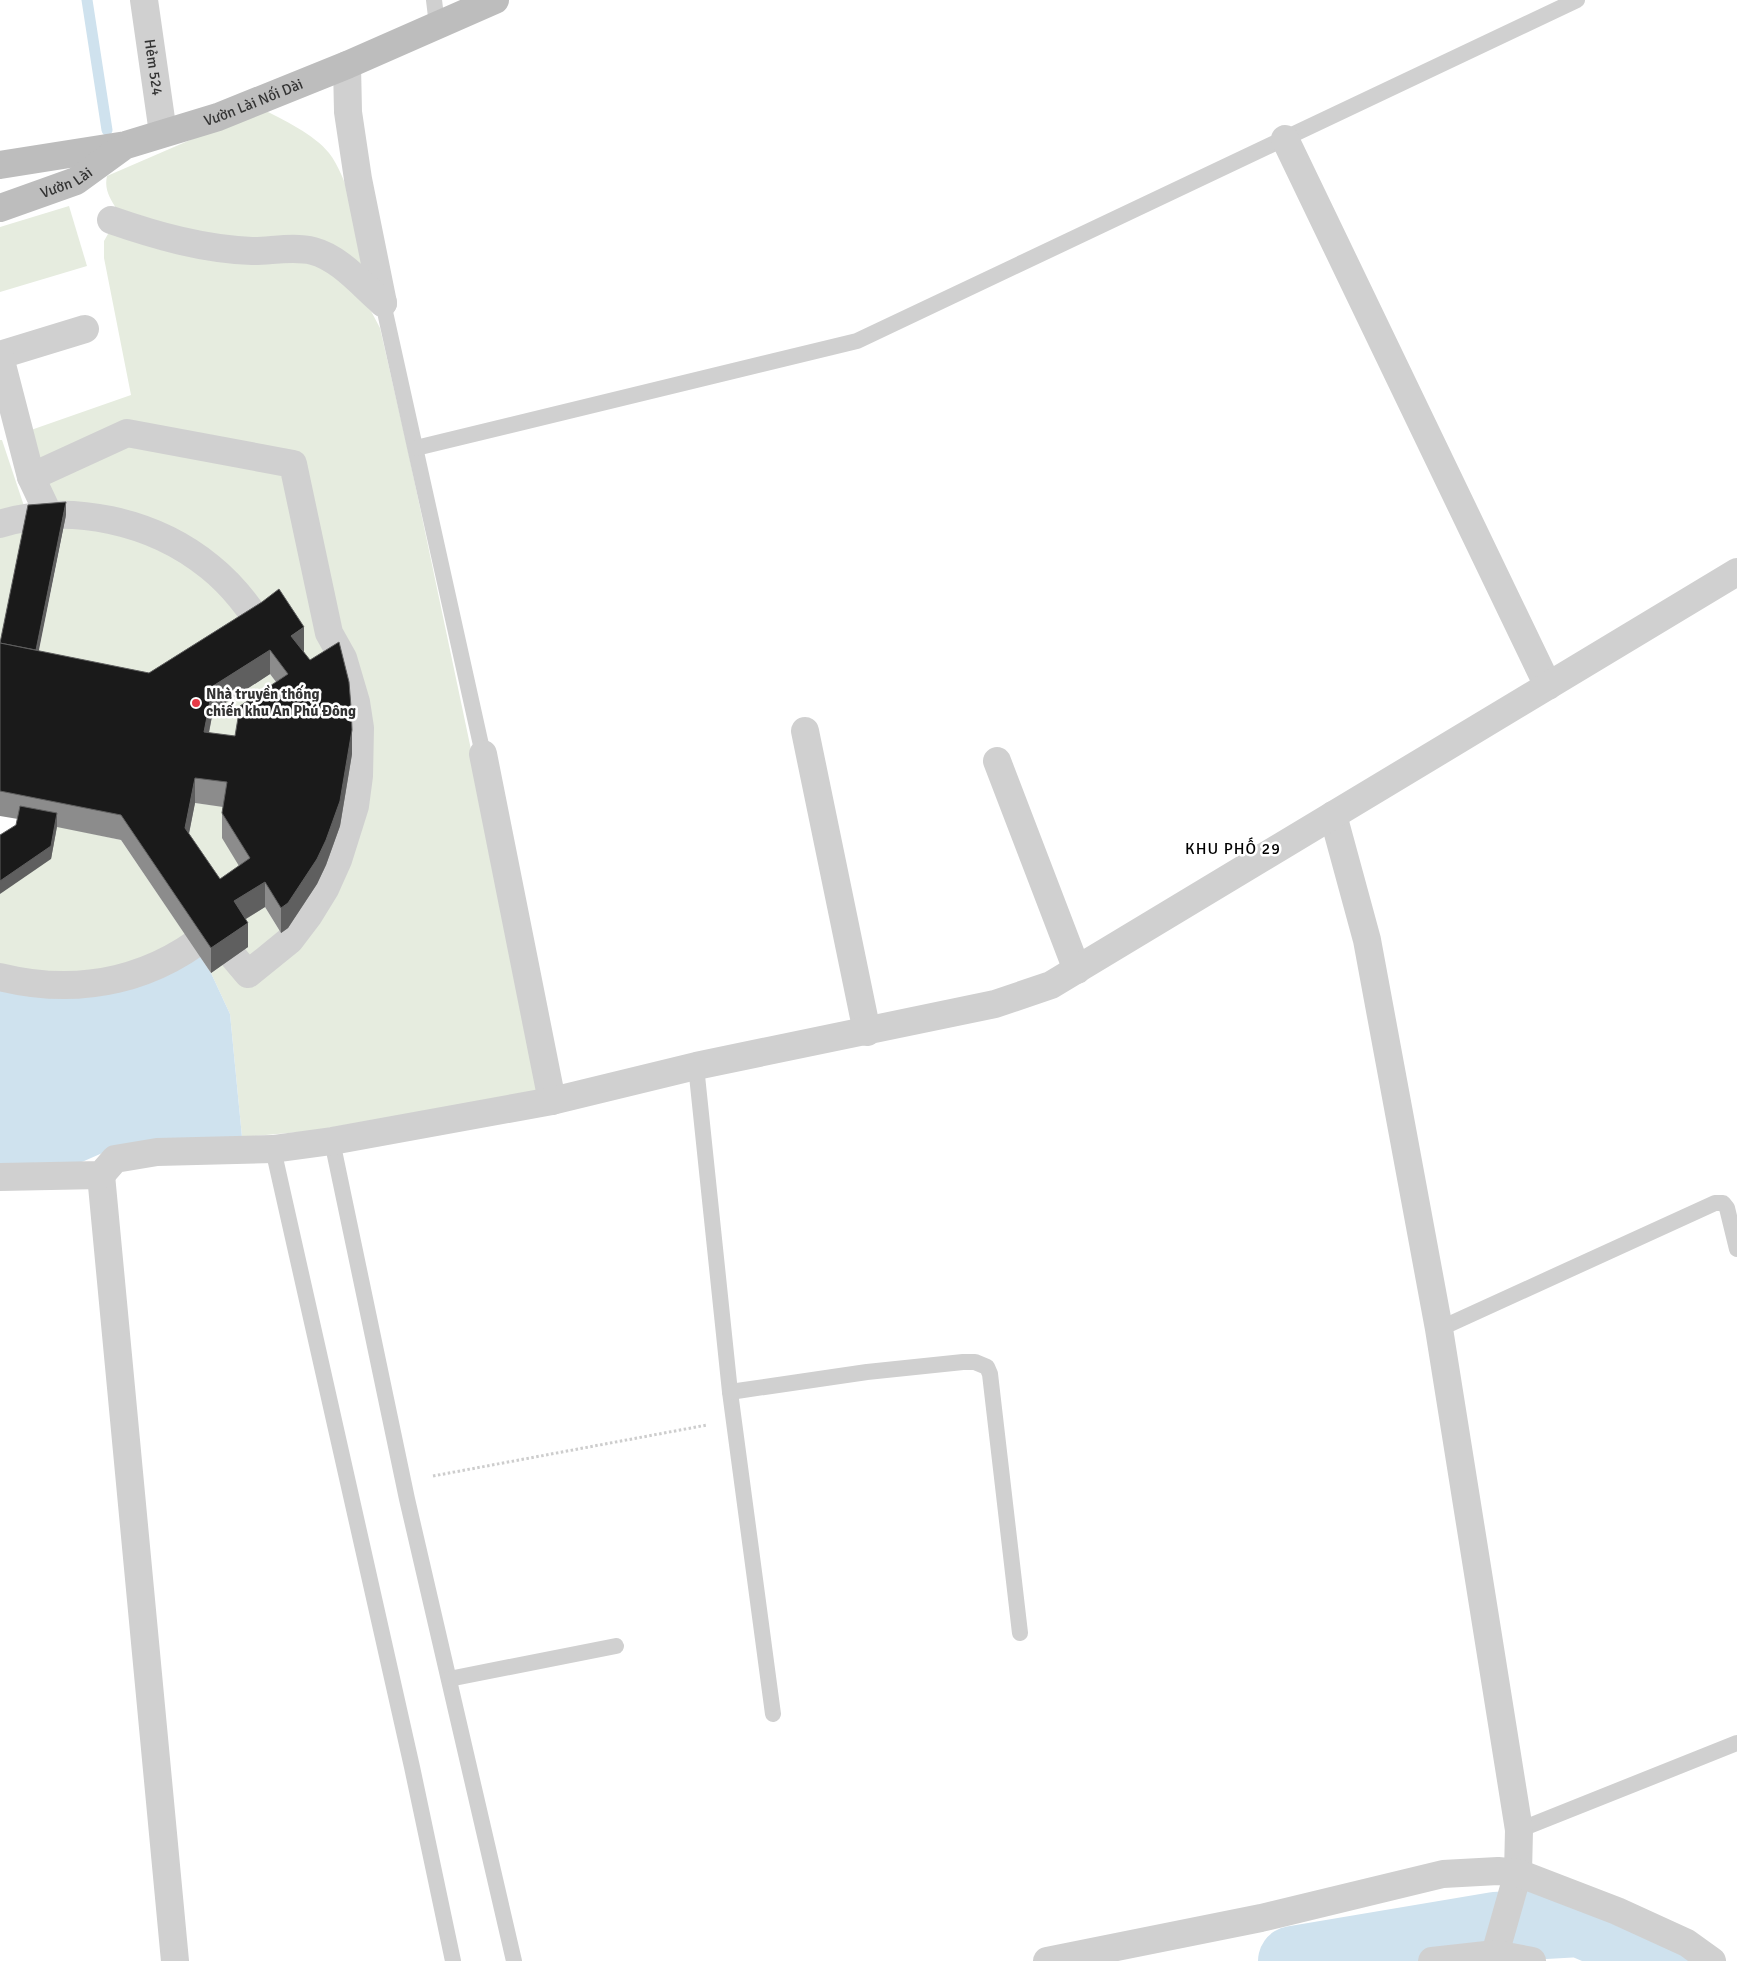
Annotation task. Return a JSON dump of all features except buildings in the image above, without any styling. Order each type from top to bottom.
[{"type":"street","name":"Hẻm 524","points":[[144,0],[163,133]]},
{"type":"street","name":"Vườn Lài Nối Dài","points":[[0,165],[126,145],[218,116],[347,65],[435,13],[494,0]]},
{"type":"street","points":[[347,65],[348,112],[358,179],[383,303]]},
{"type":"street","points":[[1285,139],[1548,686]]},
{"type":"street","name":"Vườn Lài","points":[[0,208],[76,181],[126,145]]},
{"type":"street","points":[[111,220],[153,235],[211,247],[253,251],[313,251],[339,264],[383,303]]},
{"type":"street","points":[[41,554],[49,515],[31,477],[0,356],[85,329]]},
{"type":"street","points":[[31,477],[127,433],[293,464],[329,633],[343,658],[356,702],[360,728],[360,755],[355,806],[338,860],[325,889],[309,915],[287,943],[248,974],[212,931],[197,908]]},
{"type":"street","points":[[0,524],[49,515],[103,518],[141,528],[177,545],[210,567],[239,595],[262,627],[276,653],[248,660]]},
{"type":"street","points":[[175,1961],[101,1176],[115,1159],[157,1152],[274,1149],[332,1141],[552,1101],[696,1066],[995,1004],[1051,985],[1737,572]]},
{"type":"street","points":[[805,731],[867,1032]]},
{"type":"street","points":[[483,754],[552,1101]]},
{"type":"street","points":[[997,761],[1077,970]]},
{"type":"street","points":[[1333,816],[1367,940],[1440,1329],[1519,1830],[1518,1873],[1500,1937]]},
{"type":"street","points":[[0,977],[22,983],[73,986],[123,978],[171,959],[193,946],[236,908]]},
{"type":"street","points":[[0,1178],[101,1176]]},
{"type":"street","points":[[1047,1961],[1261,1918],[1443,1874],[1498,1871],[1518,1873],[1617,1911],[1687,1943],[1712,1961]]},
{"type":"street","points":[[1432,1961],[1500,1937]]},
{"type":"street","points":[[1500,1937],[1532,1961]]},
{"type":"lane","points":[[416,448],[857,341],[1577,0]]},
{"type":"lane","points":[[383,303],[483,754]]},
{"type":"lane","points":[[696,1066],[730,1392],[773,1714]]},
{"type":"lane","points":[[332,1141],[403,1482],[514,1961]]},
{"type":"lane","points":[[274,1149],[408,1747],[453,1961]]},
{"type":"lane","points":[[1440,1329],[1715,1203],[1723,1203],[1727,1208],[1737,1249]]},
{"type":"lane","points":[[730,1392],[867,1372],[963,1362],[975,1362],[987,1367],[990,1374],[1020,1633]]},
{"type":"lane","points":[[449,1679],[616,1646]]},
{"type":"lane","points":[[1519,1830],[1737,1743]]},
{"type":"path","points":[[403,1482],[734,1420]]},
{"type":"shaded area","points":[[262,109],[298,128],[315,140],[323,146],[335,163],[347,188],[367,257],[357,274],[206,240],[117,210],[112,202],[107,190],[107,176]]},
{"type":"shaded area","points":[[69,206],[87,266],[0,292],[0,227]]},
{"type":"shaded area","points":[[115,232],[294,256],[333,268],[371,311],[380,328],[407,446],[543,1091],[311,1131],[242,1137],[230,1014],[211,973],[248,947],[234,926],[265,907],[287,943],[339,667],[291,661],[149,698],[34,675],[66,516],[49,515],[31,430],[131,395],[104,258],[104,241],[108,234]]},
{"type":"shaded area","points":[[0,440],[2,440],[28,518],[0,654]]},
{"type":"shaded area","points":[[270,674],[288,699],[235,761],[204,757],[213,711]]},
{"type":"shaded area","points":[[195,803],[227,807],[250,883],[220,904],[185,853]]},
{"type":"shaded area","points":[[57,826],[121,840],[193,946],[147,970],[0,977],[0,894]]},
{"type":"water","points":[[193,946],[211,973],[230,1014],[242,1137],[107,1151],[75,1165],[0,1165],[0,977],[47,986]]},
{"type":"waterway","points":[[87,0],[107,130]]},
{"type":"waterway","points":[[1293,1961],[1495,1927],[1580,1922],[1638,1947],[1658,1961]]},
{"type":"place","name":"Nhà truyền thống chiến khu An Phú Đông","points":[[196,703]]},
{"type":"district","name":"KHU PHỐ 29","points":[[1233,849]]}]
